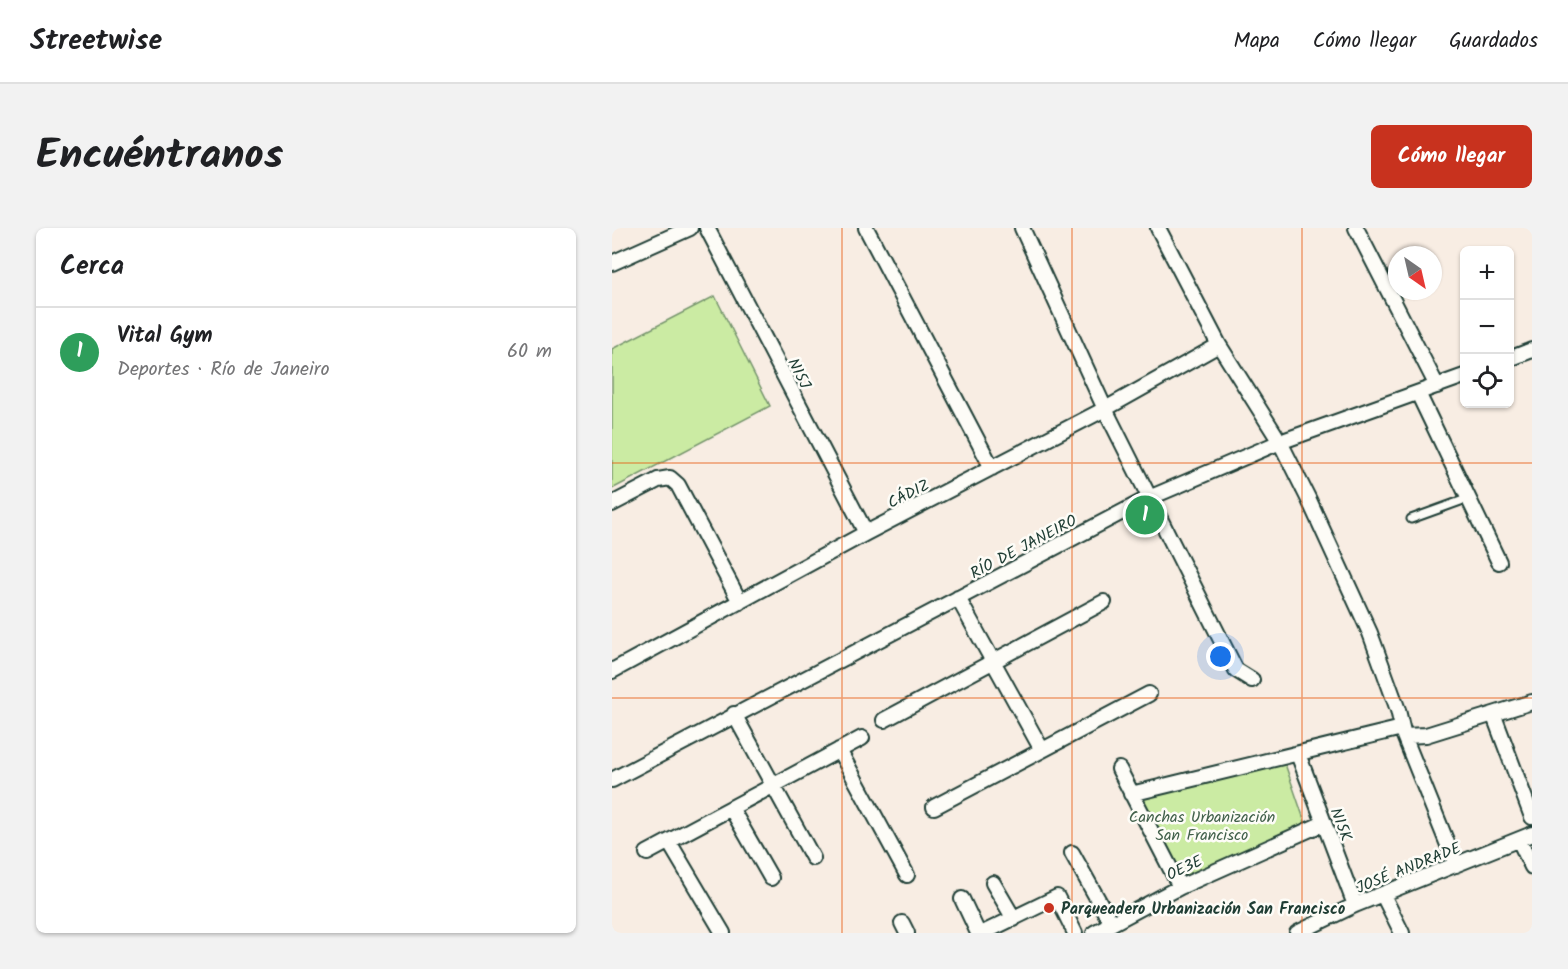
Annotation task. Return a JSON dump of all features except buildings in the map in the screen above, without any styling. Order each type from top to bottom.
[{"type":"street","points":[[612,263],[690,228]]},
{"type":"street","name":"N15J","points":[[707,228],[866,533]]},
{"type":"street","points":[[866,228],[992,468]]},
{"type":"street","points":[[1022,228],[1105,409],[1236,670],[1252,680]]},
{"type":"street","points":[[1158,228],[1219,345],[1280,442],[1370,633],[1398,710],[1403,732],[1456,865]]},
{"type":"street","points":[[1356,228],[1437,386]]},
{"type":"street","name":"CÁDIZ","points":[[612,671],[866,533],[1105,409],[1219,345]]},
{"type":"street","points":[[1514,357],[1532,350]]},
{"type":"street","name":"RÍO DE JANEIRO","points":[[612,780],[1149,498],[1280,442],[1460,377]]},
{"type":"street","points":[[1418,393],[1499,562]]},
{"type":"street","points":[[612,504],[658,480],[670,478],[678,485],[740,602]]},
{"type":"street","points":[[958,598],[1042,750]]},
{"type":"street","points":[[884,720],[1104,602]]},
{"type":"street","points":[[934,807],[1149,694]]},
{"type":"street","points":[[1131,794],[1298,754],[1403,732],[1426,735],[1494,716],[1532,702]]},
{"type":"street","points":[[734,714],[813,858]]},
{"type":"street","points":[[1494,716],[1532,817]]},
{"type":"street","points":[[647,854],[862,738]]},
{"type":"street","points":[[839,750],[908,875]]},
{"type":"street","name":"N15K","points":[[1298,754],[1355,905]]},
{"type":"street","points":[[1119,769],[1180,887]]},
{"type":"street","points":[[731,808],[771,878]]},
{"type":"street","name":"OE3E","points":[[1094,933],[1180,887],[1324,823]]},
{"type":"street","points":[[1526,837],[1532,867]]},
{"type":"street","name":"JOSÉ ANDRADE","points":[[1297,933],[1355,905],[1526,837]]},
{"type":"street","points":[[669,842],[723,933]]},
{"type":"street","points":[[1072,853],[1111,923]]},
{"type":"street","points":[[993,883],[1014,919]]},
{"type":"street","points":[[1383,895],[1402,933]]},
{"type":"street","points":[[983,933],[1057,897],[1075,933]]},
{"type":"street","points":[[962,899],[978,933]]},
{"type":"lane","points":[[1410,519],[1469,498]]},
{"type":"green space","points":[[715,296],[770,406],[612,489],[612,349]]},
{"type":"green space","name":"Canchas Urbanización San Francisco","points":[[1283,758],[1308,831],[1180,887],[1131,794]]},
{"type":"place","name":"Vital Gym","points":[[1145,515]]},
{"type":"place","name":"Parqueadero Urbanización San Francisco","points":[[1049,908]]}]
